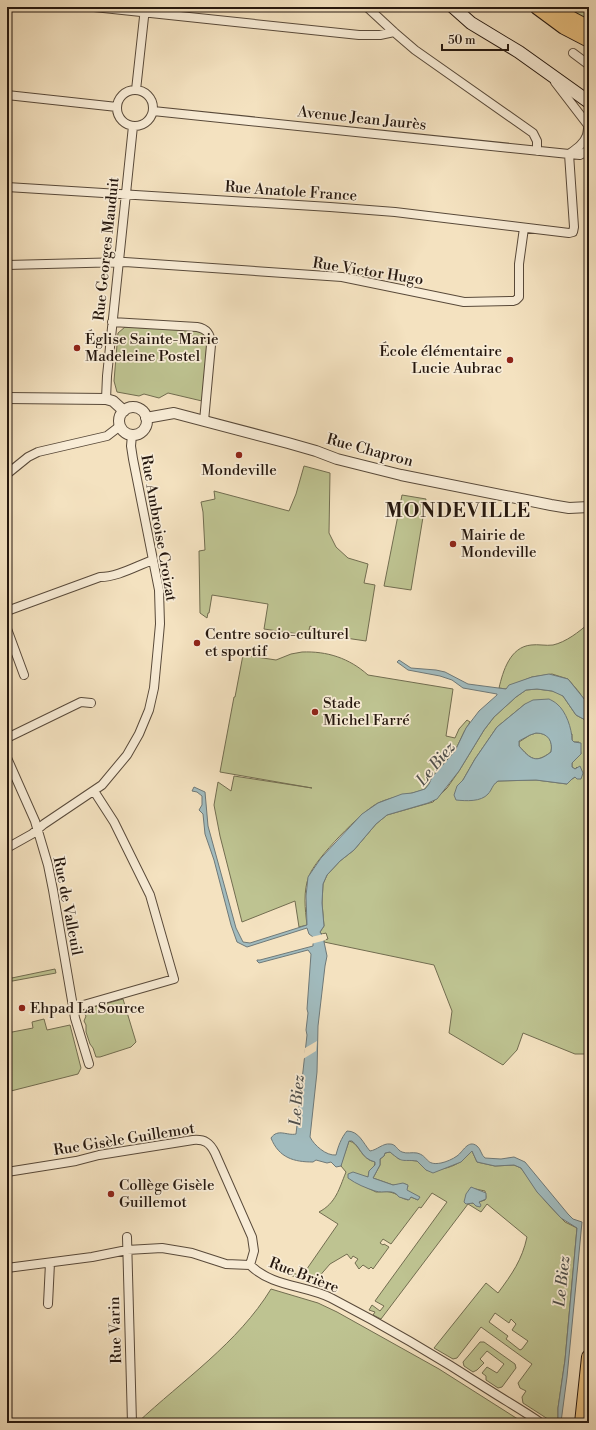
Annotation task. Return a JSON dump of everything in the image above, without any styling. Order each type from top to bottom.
[{"type":"highway","points":[[538,7],[564,27],[589,40]]},
{"type":"highway","points":[[556,7],[572,19],[589,28]]},
{"type":"highway","points":[[582,1423],[589,1357]]},
{"type":"main road","points":[[453,7],[471,23],[509,45],[589,102]]},
{"type":"street","points":[[94,7],[145,10],[359,35],[380,35],[394,32]]},
{"type":"street","points":[[367,7],[415,50],[533,133],[537,141],[537,151]]},
{"type":"street","points":[[136,90],[145,10]]},
{"type":"street","points":[[573,53],[589,65]]},
{"type":"street","points":[[550,75],[589,124],[584,141],[579,147],[569,154]]},
{"type":"street","points":[[136,90],[147,95],[153,105],[153,111],[148,121],[139,126],[133,126],[123,122],[120,118],[117,107],[122,97],[126,93],[136,90]]},
{"type":"street","points":[[7,95],[117,107]]},
{"type":"street","name":"Avenue Jean Jaurès","points":[[153,111],[580,155],[589,150]]},
{"type":"street","name":"Rue Georges Mauduit","points":[[106,399],[106,376],[133,126]]},
{"type":"street","name":"Rue Anatole France","points":[[7,187],[330,206],[388,211],[566,233],[572,232],[574,227],[569,154]]},
{"type":"street","name":"Rue Victor Hugo","points":[[119,262],[342,277],[464,302],[513,301],[519,297],[519,264],[524,228]]},
{"type":"street","points":[[7,265],[119,262]]},
{"type":"street","points":[[112,322],[197,327],[207,330],[211,340],[204,421]]},
{"type":"street","points":[[7,398],[106,399],[114,401],[124,411]]},
{"type":"street","points":[[128,408],[137,408],[141,410],[146,418],[146,426],[143,430],[136,434],[132,435],[127,433],[120,426],[120,418],[124,411],[128,408]]},
{"type":"street","name":"Rue Chapron","points":[[146,418],[174,413],[401,475],[551,505],[569,508],[589,508]]},
{"type":"street","points":[[7,474],[28,457],[38,452],[108,436],[120,426]]},
{"type":"street","name":"Rue Ambroise Croizat","points":[[7,848],[32,834],[37,829],[94,791],[108,778],[127,756],[149,710],[155,676],[160,624],[159,590],[133,459],[131,446],[132,435]]},
{"type":"street","points":[[7,611],[100,577],[115,575],[153,560]]},
{"type":"street","points":[[7,629],[24,675]]},
{"type":"street","points":[[7,738],[81,702],[91,703]]},
{"type":"street","name":"Rue de Valleuil","points":[[7,758],[37,829],[53,890],[73,1008],[89,1064]]},
{"type":"street","points":[[73,1008],[174,979],[150,895],[114,822],[94,791]]},
{"type":"street","name":"Rue Gisèle Guillemot","points":[[7,1172],[193,1140],[205,1141],[211,1145],[215,1153],[252,1237],[254,1251],[250,1265]]},
{"type":"street","name":"Rue Varin","points":[[127,1237],[132,1423]]},
{"type":"street","name":"Rue Brière","points":[[7,1268],[92,1257],[127,1250],[162,1248],[192,1252],[226,1264],[250,1265],[257,1272],[270,1279],[304,1288],[329,1297],[455,1368],[540,1423]]},
{"type":"street","points":[[48,1304],[50,1262]]},
{"type":"green space","points":[[567,7],[589,7],[589,21],[586,19]]},
{"type":"green space","points":[[125,327],[197,330],[205,335],[207,345],[202,401],[168,393],[159,398],[144,394],[139,396],[117,392],[114,381],[118,333]]},
{"type":"green space","points":[[304,466],[330,473],[329,533],[336,547],[348,558],[368,564],[364,583],[375,585],[366,641],[311,634],[312,627],[310,626],[308,634],[264,629],[268,604],[212,595],[207,618],[200,613],[199,551],[205,550],[201,502],[215,499],[214,491],[289,511],[296,494]]},
{"type":"green space","points":[[402,495],[426,499],[411,590],[384,586]]},
{"type":"green space","points":[[589,623],[589,707],[568,679],[552,674],[532,677],[506,689],[499,688],[505,667],[518,650],[531,645],[558,644],[581,630]]},
{"type":"green space","points":[[302,652],[329,654],[353,664],[368,675],[453,689],[446,736],[455,738],[459,729],[467,720],[470,722],[455,751],[432,777],[425,789],[378,803],[361,815],[320,859],[313,868],[307,882],[305,906],[307,925],[299,927],[295,901],[242,922],[220,836],[214,805],[218,782],[231,791],[234,776],[312,788],[220,772],[243,655],[276,660],[291,654]]},
{"type":"green space","points":[[537,689],[559,693],[563,696],[576,715],[589,722],[589,1054],[575,1054],[523,1033],[517,1050],[503,1065],[449,1033],[452,1011],[434,965],[324,942],[324,940],[328,939],[326,933],[322,934],[320,932],[324,926],[322,903],[323,884],[327,875],[340,861],[354,850],[376,824],[387,815],[433,802],[447,788],[494,717],[526,690]],"holes":[[[525,704],[572,734],[572,740],[574,742],[579,742],[581,754],[572,763],[572,767],[575,769],[577,767],[577,779],[575,777],[567,784],[536,780],[498,781],[493,785],[490,791],[457,786],[463,780],[475,759],[497,727]]]},
{"type":"green space","points":[[536,733],[544,734],[551,741],[551,752],[546,756],[537,759],[530,757],[519,746],[519,742]]},
{"type":"green space","points":[[55,969],[56,973],[7,982],[7,979]]},
{"type":"green space","points":[[123,999],[136,1042],[131,1047],[96,1057],[86,1032],[86,1025],[84,1021],[86,1016],[82,1010]]},
{"type":"green space","points":[[44,1019],[47,1030],[70,1025],[81,1068],[78,1074],[7,1092],[7,1033],[33,1028],[32,1022]]},
{"type":"green space","points":[[349,1141],[353,1142],[366,1158],[375,1162],[375,1164],[369,1172],[368,1177],[350,1179],[376,1192],[390,1192],[408,1200],[411,1197],[418,1200],[416,1196],[406,1190],[408,1186],[405,1184],[393,1185],[373,1178],[380,1165],[380,1159],[385,1153],[390,1152],[399,1159],[417,1161],[426,1170],[430,1170],[443,1169],[452,1166],[472,1151],[477,1162],[495,1166],[514,1165],[521,1168],[546,1202],[565,1222],[577,1228],[565,1360],[558,1408],[558,1423],[554,1423],[523,1403],[522,1397],[526,1391],[520,1388],[518,1383],[532,1364],[481,1327],[457,1358],[453,1359],[434,1348],[486,1283],[498,1293],[512,1273],[525,1245],[527,1237],[487,1204],[481,1212],[468,1204],[381,1319],[373,1315],[375,1312],[369,1310],[372,1305],[380,1311],[384,1306],[375,1301],[447,1202],[432,1193],[421,1208],[419,1207],[391,1244],[383,1239],[380,1243],[389,1247],[373,1269],[371,1267],[369,1269],[363,1265],[359,1269],[355,1263],[358,1259],[353,1256],[351,1259],[347,1254],[330,1264],[317,1279],[304,1275],[303,1280],[282,1272],[283,1270],[302,1276],[338,1224],[319,1212],[333,1200],[339,1190],[346,1172],[341,1164]],"holes":[[[471,1188],[485,1191],[485,1200],[479,1202],[480,1203],[476,1206],[471,1203]],[[495,1313],[509,1323],[511,1319],[516,1324],[512,1330],[528,1341],[522,1349],[520,1350],[506,1339],[508,1336],[489,1322]]]},
{"type":"green space","points":[[271,1289],[318,1303],[337,1312],[439,1369],[524,1423],[137,1423],[209,1360],[243,1327]]},
{"type":"green space","points":[[480,1342],[484,1342],[515,1364],[516,1368],[502,1387],[498,1388],[486,1380],[486,1376],[482,1373],[487,1367],[497,1373],[504,1364],[487,1351],[480,1359],[484,1363],[477,1370],[473,1372],[464,1366],[463,1362]]},
{"type":"water","points":[[399,660],[411,668],[445,672],[468,684],[506,689],[509,685],[532,677],[549,674],[568,679],[589,707],[589,722],[576,715],[563,696],[552,691],[537,689],[526,690],[494,717],[484,730],[459,771],[437,799],[387,815],[376,824],[354,850],[340,861],[327,875],[323,884],[322,903],[324,926],[320,932],[323,937],[327,956],[318,1026],[317,1072],[310,1137],[314,1143],[328,1154],[336,1155],[347,1131],[358,1135],[370,1151],[387,1144],[392,1144],[402,1152],[421,1154],[430,1162],[436,1164],[443,1163],[455,1157],[468,1145],[474,1144],[478,1147],[485,1158],[501,1159],[514,1157],[525,1162],[568,1214],[573,1219],[582,1222],[567,1377],[561,1422],[558,1421],[558,1408],[565,1360],[577,1228],[561,1218],[537,1192],[521,1168],[514,1165],[495,1166],[477,1162],[472,1151],[461,1162],[433,1173],[426,1170],[417,1161],[403,1160],[390,1152],[385,1153],[380,1159],[380,1165],[373,1178],[393,1185],[403,1183],[408,1185],[407,1190],[420,1197],[418,1200],[411,1197],[409,1200],[399,1197],[394,1193],[372,1190],[348,1178],[348,1174],[353,1172],[368,1177],[369,1171],[375,1165],[375,1162],[364,1156],[352,1141],[349,1141],[341,1166],[336,1167],[331,1162],[327,1163],[316,1160],[313,1162],[306,1162],[293,1160],[278,1150],[271,1138],[274,1135],[277,1133],[296,1134],[307,1035],[307,1009],[311,954],[308,950],[259,963],[257,960],[313,946],[313,937],[309,934],[307,928],[247,947],[237,942],[214,860],[205,834],[203,814],[199,810],[202,805],[202,796],[197,792],[192,791],[194,787],[205,792],[208,826],[236,928],[243,942],[250,943],[307,925],[306,896],[308,877],[321,858],[362,814],[378,803],[402,794],[425,789],[432,777],[455,751],[466,728],[479,711],[497,695],[463,688],[452,680],[440,676],[408,670],[397,662]]},
{"type":"water","points":[[549,699],[556,703],[563,711],[570,726],[572,740],[574,742],[581,743],[581,754],[572,763],[572,767],[575,769],[580,766],[583,773],[581,779],[577,779],[575,777],[567,784],[536,780],[498,781],[494,784],[485,797],[469,801],[456,800],[454,795],[457,786],[463,780],[475,759],[497,727],[525,704],[533,700]],"holes":[[[540,733],[549,738],[551,752],[546,756],[537,759],[530,757],[519,746],[519,741],[530,735]]]},
{"type":"water","points":[[471,1187],[486,1193],[486,1199],[479,1202],[481,1205],[480,1207],[473,1203],[466,1204],[464,1202],[466,1194]]},
{"type":"pier","points":[[324,934],[326,940],[311,944],[311,937]]},
{"type":"pier","points":[[317,1041],[316,1051],[303,1059],[305,1048]]},
{"type":"place","name":"Église Sainte-Marie Madeleine Postel","points":[[77,348]]},
{"type":"place","name":"École élémentaire Lucie Aubrac","points":[[510,360]]},
{"type":"place","name":"Mondeville","points":[[239,455]]},
{"type":"place","name":"Mairie de Mondeville","points":[[453,544]]},
{"type":"place","name":"Centre socio-culturel et sportif","points":[[197,643]]},
{"type":"place","name":"Stade Michel Farré","points":[[315,712]]},
{"type":"place","name":"Ehpad La Source","points":[[22,1008]]},
{"type":"place","name":"Collège Gisèle Guillemot","points":[[111,1194]]},
{"type":"district","name":"MONDEVILLE","points":[[458,510]]},
{"type":"water label","name":"Le Biez","points":[[435,763]]},
{"type":"water label","name":"Le Biez","points":[[296,1100]]},
{"type":"water label","name":"Le Biez","points":[[561,1281]]}]
